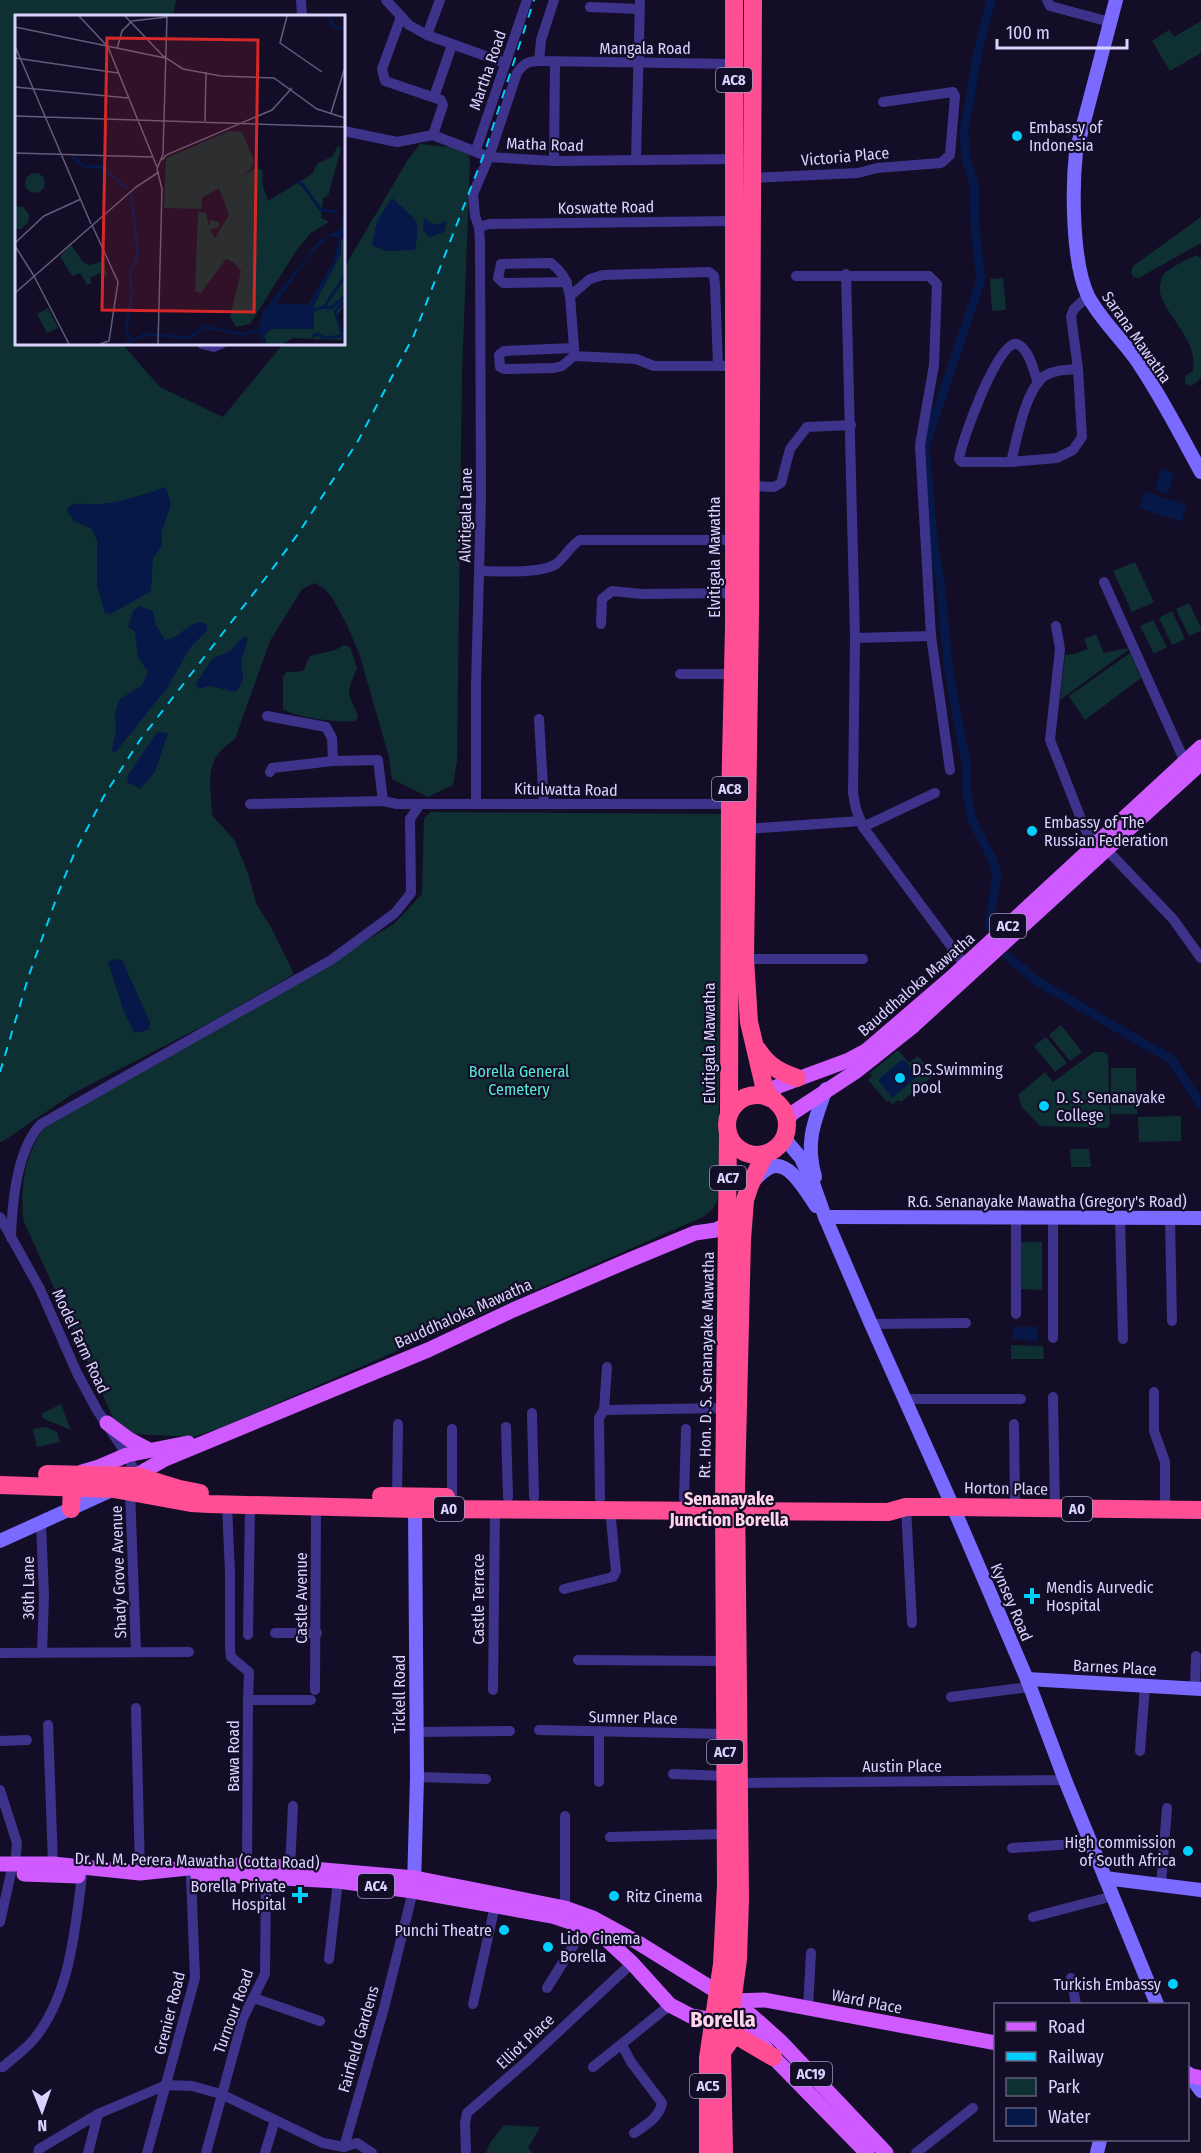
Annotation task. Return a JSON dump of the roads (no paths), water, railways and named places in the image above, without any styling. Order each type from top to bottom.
[{"type":"highway","name":"Elvitigala Mawatha","points":[[729,1124],[730,804],[734,674],[733,540],[742,464],[752,177],[743,159],[734,64],[734,0]]},
{"type":"highway","name":"Elvitigala Mawatha","points":[[753,0],[743,159],[734,221],[726,366],[742,464],[749,486],[750,612],[745,959],[749,1022],[764,1086],[770,1098]]},
{"type":"highway","points":[[757,1049],[764,1060],[779,1071],[797,1078]]},
{"type":"highway","points":[[761,1095],[770,1098],[782,1108],[786,1130],[779,1145],[765,1154],[746,1153],[732,1141],[729,1124],[734,1106],[741,1099],[761,1095]]},
{"type":"highway","name":"Rt. Hon. D. S. Senanayake Mawatha","points":[[723,2008],[738,1959],[740,1910],[732,1779],[731,1505],[725,1408],[729,1124]]},
{"type":"highway","name":"Rt. Hon. D. S. Senanayake Mawatha","points":[[723,2008],[725,1834],[732,1779],[725,1734],[724,1661],[742,1240],[745,1200],[765,1154]]},
{"type":"highway","name":"A0","points":[[0,1474],[180,1489],[201,1493],[452,1497],[501,1502],[605,1504],[731,1505],[889,1502],[906,1507],[953,1507]]},
{"type":"highway","points":[[71,1481],[71,1509]]},
{"type":"highway","name":"A0","points":[[0,1485],[71,1481],[127,1485],[191,1503],[250,1506],[415,1509],[534,1497],[605,1504],[684,1499],[731,1505]]},
{"type":"highway","name":"Horton Place","points":[[953,1507],[1201,1510]]},
{"type":"highway","name":"AC5","points":[[723,2008],[724,2153]]},
{"type":"highway","name":"AC5","points":[[708,2153],[708,2058],[723,2008]]},
{"type":"highway","points":[[722,2053],[732,2037],[739,2037],[773,2057]]},
{"type":"main road","name":"Bauddhaloka Mawatha","points":[[786,1130],[791,1114],[855,1072],[913,1026],[1101,847],[1201,747]]},
{"type":"main road","name":"Bauddhaloka Mawatha","points":[[770,1098],[776,1087],[849,1060],[866,1051],[1201,763]]},
{"type":"main road","points":[[727,1224],[750,1185]]},
{"type":"main road","name":"Bauddhaloka Mawatha","points":[[127,1485],[165,1459],[428,1350],[513,1310],[632,1259],[695,1233],[716,1230],[727,1224]]},
{"type":"main road","points":[[107,1423],[147,1449]]},
{"type":"main road","name":"Bauddhaloka Mawatha","points":[[71,1481],[127,1455],[147,1449],[215,1438]]},
{"type":"main road","name":"Dr. N. M. Perera Mawatha (Cotta Road)","points":[[6,1868],[53,1864],[140,1873],[217,1865],[247,1870],[266,1877],[414,1885],[495,1906],[552,1916],[585,1927],[606,1939],[632,1963],[670,2005],[691,2016],[723,2008]]},
{"type":"main road","name":"Dr. N. M. Perera Mawatha (Cotta Road)","points":[[6,1868],[82,1876],[191,1876],[290,1867],[565,1908],[593,1918],[619,1932],[723,2008]]},
{"type":"main road","name":"Ward Place","points":[[723,2008],[765,2000],[994,2043]]},
{"type":"main road","name":"AC19","points":[[723,2008],[744,2023],[773,2057],[867,2153]]},
{"type":"main road","name":"AC19","points":[[723,2008],[776,2037],[886,2153]]},
{"type":"street","points":[[301,0],[302,15]]},
{"type":"street","points":[[386,0],[409,25],[427,35],[504,63]]},
{"type":"street","points":[[427,35],[440,0]]},
{"type":"street","name":"Martha Road","points":[[476,150],[527,0]]},
{"type":"street","points":[[539,61],[541,40],[554,0]]},
{"type":"street","points":[[1047,0],[1050,6],[1110,22]]},
{"type":"street","name":"Sarana Mawatha","points":[[1116,0],[1076,152],[1075,223],[1079,261],[1088,296],[1096,310],[1135,358],[1175,423],[1201,472]]},
{"type":"street","points":[[590,7],[640,4],[636,159]]},
{"type":"street","points":[[345,131],[397,142],[433,135],[443,105],[441,100],[385,81],[382,77],[382,69],[401,17]]},
{"type":"street","points":[[434,97],[452,45]]},
{"type":"street","name":"Alvitigala Lane","points":[[476,804],[481,379],[479,228],[475,216],[473,194],[489,157],[517,73],[530,61],[539,61]]},
{"type":"street","name":"Mangala Road","points":[[539,61],[734,64]]},
{"type":"street","points":[[554,161],[555,63]]},
{"type":"street","name":"Victoria Place","points":[[752,177],[858,173],[876,168],[940,163],[950,155],[953,92],[884,102]]},
{"type":"street","name":"Matha Road","points":[[433,135],[489,157],[554,161],[743,159]]},
{"type":"street","name":"Koswatte Road","points":[[479,228],[489,224],[734,221]]},
{"type":"street","points":[[567,282],[503,283],[498,278],[501,264],[551,263],[563,274],[567,282],[570,296],[574,352],[562,366],[554,368],[505,369],[500,367],[499,355],[504,351],[574,352],[636,359],[654,366],[726,366],[714,276],[709,272],[603,275],[590,279],[570,296]]},
{"type":"street","points":[[846,274],[855,638],[853,793],[862,824],[965,965]]},
{"type":"street","points":[[796,276],[846,274],[929,276],[937,284],[934,365],[920,445],[931,636],[950,770]]},
{"type":"street","points":[[1038,383],[1025,350],[1019,344],[1013,343],[1008,346],[992,368],[959,459],[963,462],[1011,462],[1057,458],[1073,450],[1082,437],[1078,369],[1071,316],[1074,309],[1088,296]]},
{"type":"street","points":[[1011,462],[1028,403],[1038,383],[1043,377],[1061,370],[1078,369]]},
{"type":"street","points":[[749,486],[774,487],[781,483],[790,449],[807,427],[850,425]]},
{"type":"street","points":[[479,571],[514,571],[550,567],[559,562],[571,545],[580,540],[733,540]]},
{"type":"street","points":[[1104,582],[1185,762]]},
{"type":"street","points":[[601,624],[602,599],[612,591],[641,594],[734,593]]},
{"type":"street","points":[[1056,626],[1060,649],[1050,740],[1084,829],[1173,919],[1201,958]]},
{"type":"street","points":[[855,638],[931,636]]},
{"type":"street","points":[[680,674],[734,674]]},
{"type":"street","points":[[267,716],[326,727],[332,738],[333,761]]},
{"type":"street","points":[[539,719],[544,804]]},
{"type":"street","points":[[270,772],[272,768],[333,761],[378,760],[383,801]]},
{"type":"street","points":[[746,829],[862,824],[936,793]]},
{"type":"street","name":"Kitulwatta Road","points":[[250,804],[383,801],[398,804],[647,806],[730,804]]},
{"type":"street","points":[[10,1238],[15,1191],[27,1144],[41,1124],[331,960],[395,913],[411,893],[410,819],[420,804]]},
{"type":"street","points":[[745,959],[863,959]]},
{"type":"street","points":[[825,1217],[813,1170],[810,1140],[826,1089]]},
{"type":"street","name":"Kynsey Road","points":[[786,1130],[814,1186],[871,1324],[953,1507],[1028,1683],[1090,1843],[1157,2003]]},
{"type":"street","name":"Kynsey Road","points":[[765,1154],[790,1171],[825,1217]]},
{"type":"street","points":[[750,1185],[770,1167],[790,1171]]},
{"type":"street","points":[[1120,1216],[1123,1339]]},
{"type":"street","name":"Model Farm Road","points":[[0,1217],[40,1289],[77,1373],[127,1455],[127,1485]]},
{"type":"street","name":"R.G. Senanayake Mawatha (Gregory's Road)","points":[[825,1217],[1201,1218]]},
{"type":"street","points":[[1016,1217],[1016,1314]]},
{"type":"street","points":[[1053,1217],[1053,1338]]},
{"type":"street","points":[[1170,1217],[1172,1321]]},
{"type":"street","points":[[871,1324],[966,1323]]},
{"type":"street","points":[[564,1588],[613,1577],[616,1571],[605,1504],[602,1413],[607,1367]]},
{"type":"street","points":[[1154,1392],[1154,1431],[1165,1462],[1165,1510]]},
{"type":"street","points":[[1053,1396],[1055,1509]]},
{"type":"street","points":[[904,1399],[1021,1399]]},
{"type":"street","points":[[602,1413],[725,1408]]},
{"type":"street","points":[[532,1413],[534,1497]]},
{"type":"street","points":[[397,1496],[398,1424]]},
{"type":"street","points":[[1014,1424],[1015,1508]]},
{"type":"street","name":"Castle Terrace","points":[[493,1690],[506,1427]]},
{"type":"street","points":[[452,1429],[452,1497]]},
{"type":"street","points":[[684,1499],[686,1429]]},
{"type":"street","name":"Bauddhaloka Mawatha","points":[[0,1540],[127,1485]]},
{"type":"street","name":"Shady Grove Avenue","points":[[127,1485],[136,1651]]},
{"type":"street","points":[[227,1505],[230,1648],[231,1657],[249,1672],[248,1700]]},
{"type":"street","points":[[248,1635],[250,1506]]},
{"type":"street","name":"Castle Avenue","points":[[313,1695],[317,1633],[316,1506]]},
{"type":"street","points":[[906,1507],[912,1623]]},
{"type":"street","name":"Tickell Road","points":[[414,1885],[417,1777],[415,1509]]},
{"type":"street","name":"36th Lane","points":[[42,1523],[44,1597],[42,1652]]},
{"type":"street","points":[[274,1634],[317,1633]]},
{"type":"street","points":[[0,1653],[189,1652]]},
{"type":"street","points":[[1196,1656],[1198,1689]]},
{"type":"street","points":[[578,1660],[724,1661]]},
{"type":"street","points":[[951,1697],[1028,1683]]},
{"type":"street","name":"Barnes Place","points":[[1028,1683],[1198,1689]]},
{"type":"street","points":[[1140,1751],[1145,1686]]},
{"type":"street","name":"Bawa Road","points":[[247,1870],[248,1700],[313,1695]]},
{"type":"street","points":[[136,1708],[140,1873]]},
{"type":"street","points":[[48,1725],[53,1864]]},
{"type":"street","name":"Sumner Place","points":[[539,1730],[725,1734]]},
{"type":"street","points":[[416,1732],[510,1731]]},
{"type":"street","points":[[599,1731],[599,1782]]},
{"type":"street","points":[[0,1741],[27,1740]]},
{"type":"street","name":"Austin Place","points":[[673,1774],[732,1779],[1065,1780]]},
{"type":"street","points":[[417,1777],[486,1779]]},
{"type":"street","points":[[0,1790],[17,1843],[6,1868],[0,1923]]},
{"type":"street","points":[[290,1867],[293,1806]]},
{"type":"street","points":[[1161,1885],[1167,1808]]},
{"type":"street","points":[[565,1816],[565,1908]]},
{"type":"street","points":[[610,1837],[725,1834]]},
{"type":"street","points":[[1012,1848],[1090,1843]]},
{"type":"street","points":[[0,2067],[3,2067],[34,2039],[58,2002],[66,1973],[82,1876]]},
{"type":"street","name":"Grenier Road","points":[[147,2153],[195,1978],[191,1876]]},
{"type":"street","name":"Turnour Road","points":[[206,2153],[243,2018],[265,1974],[266,1877]]},
{"type":"street","points":[[1105,1878],[1201,1890]]},
{"type":"street","points":[[329,1959],[338,1881]]},
{"type":"street","name":"Fairfield Gardens","points":[[344,2147],[384,2008],[414,1885]]},
{"type":"street","points":[[1033,1917],[1113,1896]]},
{"type":"street","points":[[473,2004],[495,1906]]},
{"type":"street","points":[[547,1988],[585,1927]]},
{"type":"street","points":[[808,2008],[811,1953]]},
{"type":"street","name":"Elliot Place","points":[[466,2153],[467,2113],[632,1963]]},
{"type":"street","points":[[1071,1978],[1076,2003]]},
{"type":"street","points":[[254,1998],[320,2021]]},
{"type":"street","points":[[593,2067],[670,2005]]},
{"type":"street","points":[[622,2045],[631,2062],[662,2103],[661,2112],[654,2120],[634,2133]]},
{"type":"street","points":[[1191,2076],[1201,2091]]},
{"type":"street","points":[[37,2152],[98,2114],[166,2085],[192,2086],[221,2094],[323,2143],[344,2147],[357,2144],[372,2153]]},
{"type":"street","points":[[916,2153],[973,2108]]},
{"type":"street","points":[[88,2153],[98,2114]]},
{"type":"street","points":[[265,2153],[274,2120]]},
{"type":"water","points":[[392,198],[411,215],[417,224],[415,250],[385,251],[372,245],[377,221]]},
{"type":"water","points":[[424,218],[435,225],[447,221],[444,232],[430,237],[423,231]]},
{"type":"water","points":[[1161,469],[1174,474],[1168,494],[1155,490]]},
{"type":"water","points":[[166,487],[171,504],[162,531],[162,546],[153,558],[151,591],[111,614],[105,613],[97,586],[97,541],[92,529],[74,521],[67,511],[68,507],[76,504],[117,501]]},
{"type":"water","points":[[1145,491],[1186,505],[1182,522],[1139,508]]},
{"type":"water","points":[[139,606],[153,611],[156,625],[165,640],[197,623],[203,622],[207,626],[207,631],[190,648],[167,688],[115,753],[112,750],[116,730],[115,713],[119,700],[142,685],[148,672],[138,657],[135,632],[128,627],[133,611]]},
{"type":"water","points":[[244,636],[248,638],[242,659],[243,678],[236,692],[210,686],[198,689],[196,684],[212,659],[230,651]]},
{"type":"water","points":[[157,732],[168,733],[155,772],[140,789],[127,782],[128,775]]},
{"type":"water","points":[[115,959],[122,960],[150,1022],[149,1030],[134,1033],[123,1009],[108,962]]},
{"type":"water","points":[[903,1059],[918,1076],[892,1098],[878,1080]]},
{"type":"water","points":[[1014,1327],[1038,1327],[1037,1341],[1013,1339]]},
{"type":"waterway","points":[[989,927],[997,873],[972,820],[967,792],[967,769],[949,673],[940,579],[934,550],[925,446],[981,280],[975,227],[974,184],[966,159],[964,133],[977,56],[991,0]]},
{"type":"waterway","points":[[1008,957],[1037,981],[1172,1060],[1201,1105]]},
{"type":"railway","points":[[0,1072],[29,975],[59,891],[74,854],[104,796],[140,740],[298,534],[358,441],[414,335],[484,154],[534,0]]},
{"type":"place","name":"Embassy of Indonesia","points":[[1017,136]]},
{"type":"place","name":"Embassy of The Russian Federation","points":[[1032,831]]},
{"type":"place","name":"D.S.Swimming pool","points":[[900,1078]]},
{"type":"place","name":"D. S. Senanayake College","points":[[1044,1106]]},
{"type":"place","name":"Mendis Aurvedic Hospital","points":[[1032,1596]]},
{"type":"place","name":"High commission of South Africa","points":[[1188,1851]]},
{"type":"place","name":"Borella Private Hospital","points":[[300,1895]]},
{"type":"place","name":"Ritz Cinema","points":[[614,1896]]},
{"type":"place","name":"Punchi Theatre","points":[[504,1930]]},
{"type":"place","name":"Lido Cinema Borella","points":[[548,1947]]},
{"type":"place","name":"Turkish Embassy","points":[[1173,1984]]},
{"type":"district","name":"Senanayake Junction Borella","points":[[729,1509]]},
{"type":"district","name":"Borella","points":[[723,2019]]},
{"type":"park label","name":"Borella General Cemetery","points":[[519,1080]]}]
